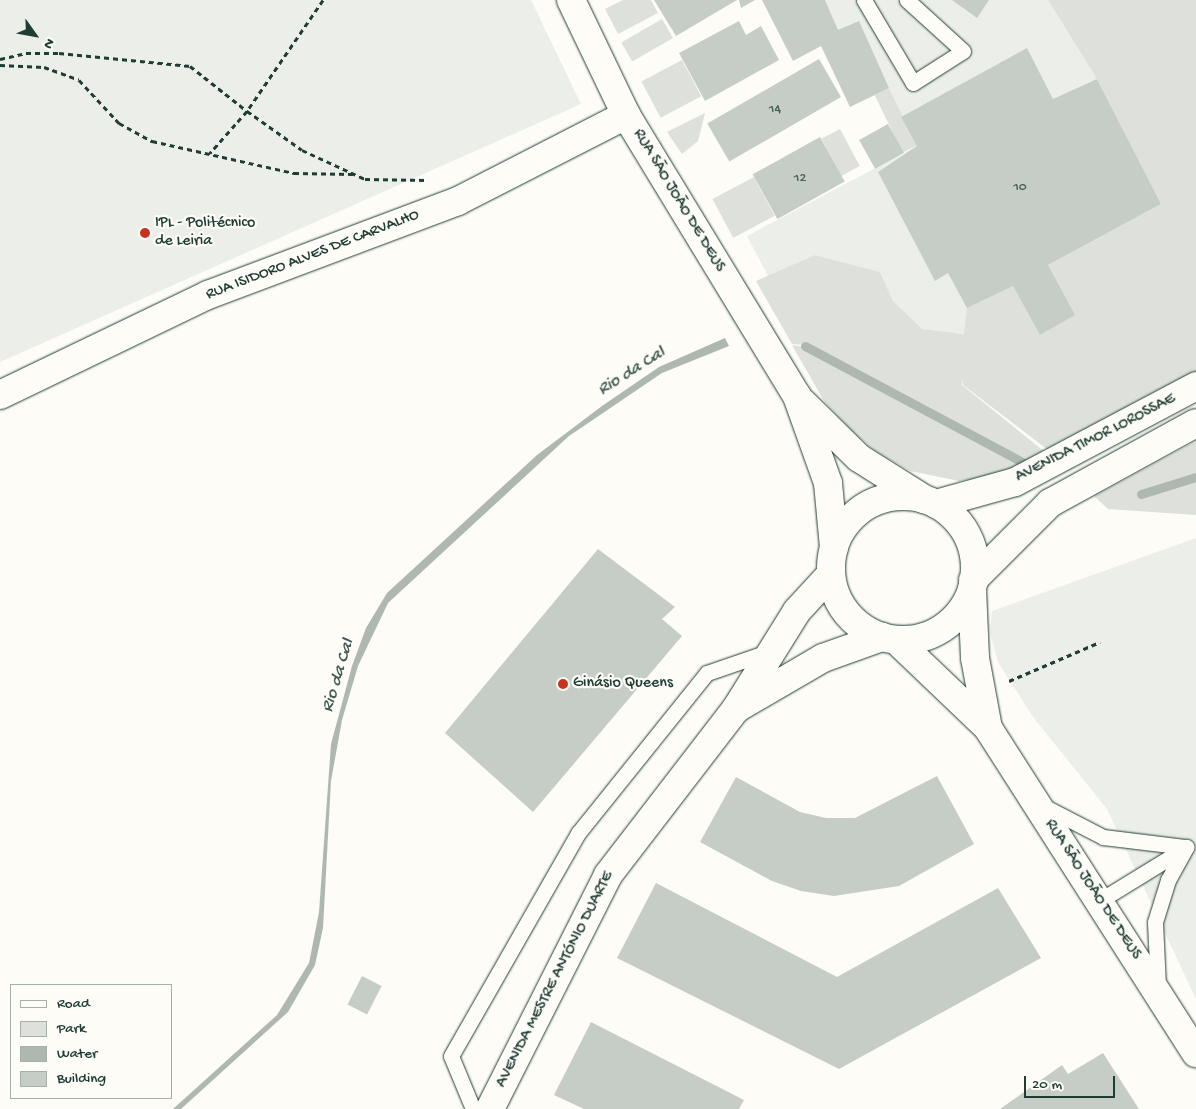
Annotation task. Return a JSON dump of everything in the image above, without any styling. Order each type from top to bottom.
[{"type":"street","name":"RUA SÃO JOÃO DE DEUS","points":[[572,0],[626,115],[797,396]]},
{"type":"street","name":"RUA ISIDORO ALVES DE CARVALHO","points":[[0,395],[208,295],[472,194],[626,115]]},
{"type":"street","name":"AVENIDA TIMOR LOROSSAE","points":[[930,502],[1016,482],[1196,386]]},
{"type":"street","points":[[797,396],[859,458],[949,513],[966,534],[975,561],[972,584],[975,658],[988,728]]},
{"type":"street","points":[[797,396],[828,483],[834,548],[831,574],[834,589],[847,614],[889,638],[988,728]]},
{"type":"street","name":"AVENIDA TIMOR LOROSSAE","points":[[972,584],[1050,503],[1196,423]]},
{"type":"street","points":[[834,548],[848,522],[869,505],[896,496],[930,502]]},
{"type":"street","name":"AVENIDA MESTRE ANTÓNIO DUARTE","points":[[490,1109],[608,874],[736,709],[797,611],[831,574]]},
{"type":"street","points":[[736,709],[823,658],[889,638],[937,632],[958,614],[972,584]]},
{"type":"street","name":"RUA SÃO JOÃO DE DEUS","points":[[988,728],[1196,1053]]},
{"type":"lane","points":[[864,0],[913,83],[963,52],[908,0]]},
{"type":"lane","points":[[473,1109],[451,1056],[579,832],[707,673],[772,650]]},
{"type":"lane","points":[[1036,802],[1103,837],[1186,847]]},
{"type":"lane","points":[[1099,901],[1186,847]]},
{"type":"lane","points":[[1158,994],[1155,922],[1168,880],[1186,847]]},
{"type":"path","points":[[210,153],[247,111],[324,0]]},
{"type":"path","points":[[0,59],[26,53],[59,53],[190,66],[247,111],[302,150],[353,174],[365,178],[434,180],[472,194]]},
{"type":"path","points":[[0,65],[44,67],[79,80],[119,122],[152,140],[294,172],[353,174]]},
{"type":"path","points":[[1010,680],[1100,642]]},
{"type":"shaded area","name":"IPL - Politécnico de Leiria","points":[[0,0],[531,0],[581,104],[0,362]]},
{"type":"shaded area","points":[[795,0],[1048,0],[1097,79],[1161,204],[1048,265],[1075,315],[1040,335],[949,333],[922,329],[911,322],[893,301],[880,272],[815,255],[768,276],[747,236],[917,146],[889,88]]},
{"type":"shaded area","points":[[1196,538],[1196,999],[1107,809],[1033,717],[998,662],[990,633],[992,611]]},
{"type":"green space","points":[[623,0],[651,0],[658,13],[618,34],[605,9]]},
{"type":"green space","points":[[1048,0],[1196,0],[1196,375],[1052,453],[963,385],[963,379],[962,385],[1046,453],[1004,475],[959,481],[910,471],[875,451],[850,429],[824,401],[792,345],[805,347],[977,437],[805,345],[792,344],[756,281],[815,255],[880,272],[893,301],[922,329],[964,334],[967,308],[1013,286],[1040,335],[1074,315],[1048,265],[1161,204],[1097,79]]},
{"type":"green space","points":[[662,19],[673,38],[632,62],[621,42]]},
{"type":"green space","points":[[682,60],[701,96],[661,118],[641,82]]},
{"type":"green space","points":[[889,88],[917,146],[903,153],[875,95]]},
{"type":"green space","points":[[705,113],[698,141],[682,154],[667,132]]},
{"type":"green space","points":[[840,129],[860,166],[841,176],[821,139]]},
{"type":"green space","points":[[754,177],[775,216],[733,238],[713,199]]},
{"type":"green space","points":[[1196,441],[1196,515],[1108,509],[1094,496]]},
{"type":"water","points":[[725,338],[729,346],[662,373],[569,436],[388,603],[358,666],[342,720],[331,781],[323,928],[315,965],[288,1012],[181,1109],[173,1109],[277,1015],[309,963],[319,912],[331,744],[352,666],[366,628],[387,593],[537,455],[602,406],[659,367]]},
{"type":"building","points":[[654,0],[737,0],[676,36]]},
{"type":"building","points":[[739,0],[755,0],[741,8]]},
{"type":"building","points":[[762,0],[825,0],[838,30],[859,21],[889,88],[850,107],[821,46],[793,61]]},
{"type":"building","points":[[952,0],[989,0],[977,18]]},
{"type":"building","points":[[739,21],[746,35],[761,26],[779,60],[705,101],[679,53]]},
{"type":"building","points":[[1027,48],[1053,99],[1097,79],[1161,204],[1048,265],[1075,315],[1040,335],[1013,286],[967,308],[948,273],[935,281],[878,172],[917,146],[901,117]]},
{"type":"building","points":[[819,59],[841,97],[729,162],[707,124]]},
{"type":"building","points":[[888,124],[904,153],[875,169],[859,140]]},
{"type":"building","points":[[820,137],[845,182],[777,219],[753,174]]},
{"type":"building","name":"Ginásio Queens","points":[[598,549],[675,607],[662,619],[682,636],[533,812],[445,733]]},
{"type":"building","points":[[937,776],[974,844],[899,886],[834,896],[801,891],[772,881],[700,842],[736,777],[800,812],[826,818],[855,818]]},
{"type":"building","points":[[656,883],[837,977],[998,888],[1041,958],[839,1069],[617,958]]},
{"type":"building","points":[[362,976],[382,986],[367,1014],[347,1005]]},
{"type":"building","points":[[591,1022],[744,1100],[739,1109],[584,1109],[554,1095]]},
{"type":"building","points":[[1103,1053],[1139,1109],[1000,1109],[1062,1065],[1068,1074]]},
{"type":"waterway","points":[[805,346],[1022,462]]},
{"type":"waterway","points":[[1141,494],[1196,477]]},
{"type":"place","name":"IPL - Politécnico de Leiria","points":[[145,233]]},
{"type":"place","name":"Ginásio Queens","points":[[563,684]]},
{"type":"water label","name":"Rio da Cal","points":[[632,372]]},
{"type":"water label","name":"Rio da Cal","points":[[339,676]]}]
